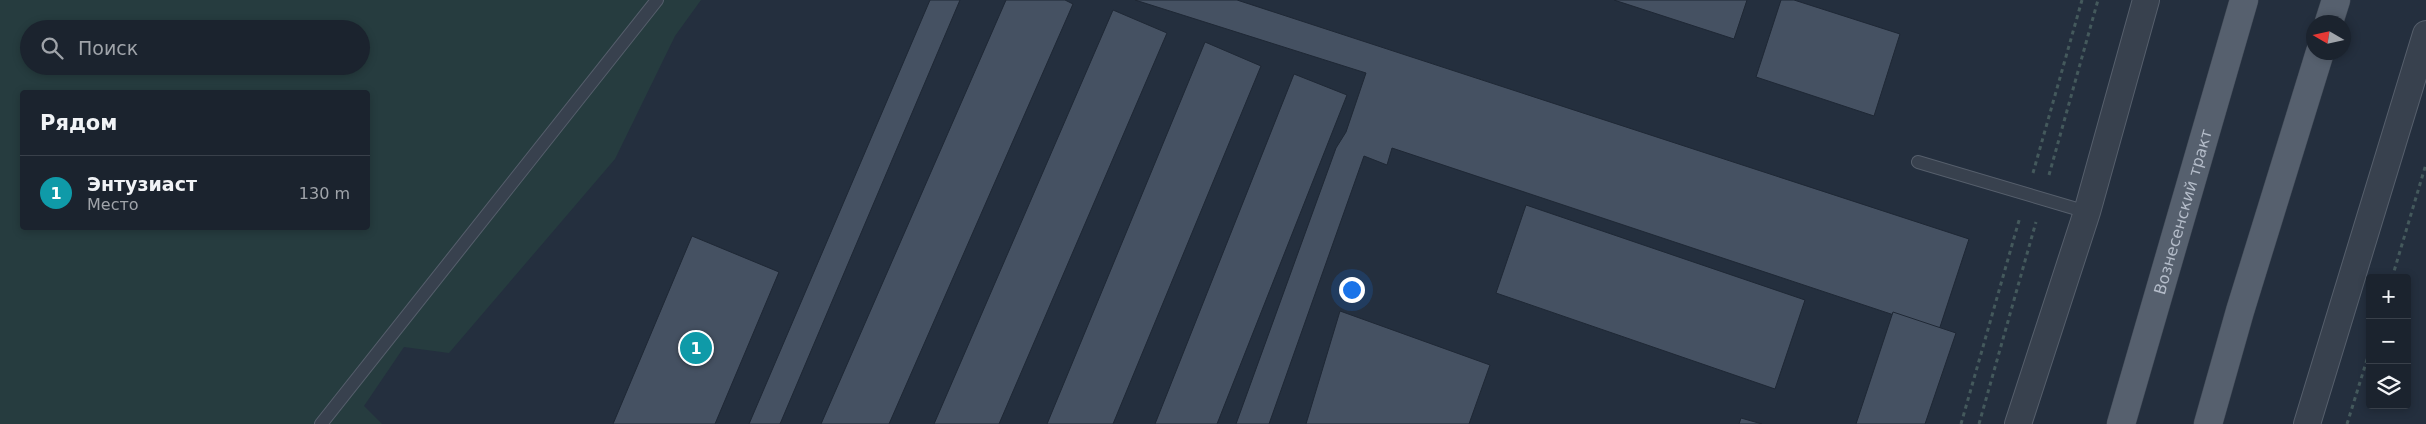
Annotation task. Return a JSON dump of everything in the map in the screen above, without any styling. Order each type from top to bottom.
[{"type":"main road","name":"Вознесенский тракт","points":[[2121,424],[2244,0]]},
{"type":"main road","points":[[2331,15],[2336,0]]},
{"type":"main road","points":[[2208,424],[2240,311],[2318,60]]},
{"type":"street","points":[[2018,424],[2086,212],[2146,0]]},
{"type":"street","points":[[2307,424],[2426,34]]},
{"type":"lane","points":[[321,424],[657,0]]},
{"type":"lane","points":[[1918,162],[2086,212]]},
{"type":"path","points":[[2393,274],[2426,164]]},
{"type":"path","points":[[2347,424],[2366,363]]},
{"type":"green space","points":[[0,0],[701,0],[675,36],[615,159],[449,353],[404,347],[364,406],[382,424],[0,424]]},
{"type":"building","points":[[930,0],[960,0],[780,424],[749,424]]},
{"type":"building","points":[[1006,0],[1065,0],[1073,4],[889,424],[821,424]]},
{"type":"building","points":[[1135,0],[1237,0],[1969,239],[1939,330],[1392,148],[1387,165],[1364,156],[1269,424],[1236,424],[1336,148],[1346,132],[1366,73]]},
{"type":"building","points":[[1614,0],[1747,0],[1734,39]]},
{"type":"building","points":[[1781,0],[1794,0],[1900,34],[1874,116],[1756,77]]},
{"type":"building","points":[[1113,10],[1167,33],[999,424],[934,424]]},
{"type":"building","points":[[1205,42],[1261,66],[1113,424],[1047,424]]},
{"type":"building","points":[[1294,74],[1347,95],[1217,424],[1155,424]]},
{"type":"building","points":[[1526,205],[1805,300],[1775,389],[1496,293]]},
{"type":"building","points":[[692,236],[779,272],[715,424],[613,424]]},
{"type":"building","points":[[1340,311],[1490,365],[1469,424],[1306,424]]},
{"type":"building","points":[[1893,312],[1956,333],[1925,424],[1856,424]]},
{"type":"building","points":[[1741,418],[1762,424],[1739,424]]},
{"type":"place","name":"Энтузиаст","points":[[696,348]]}]
